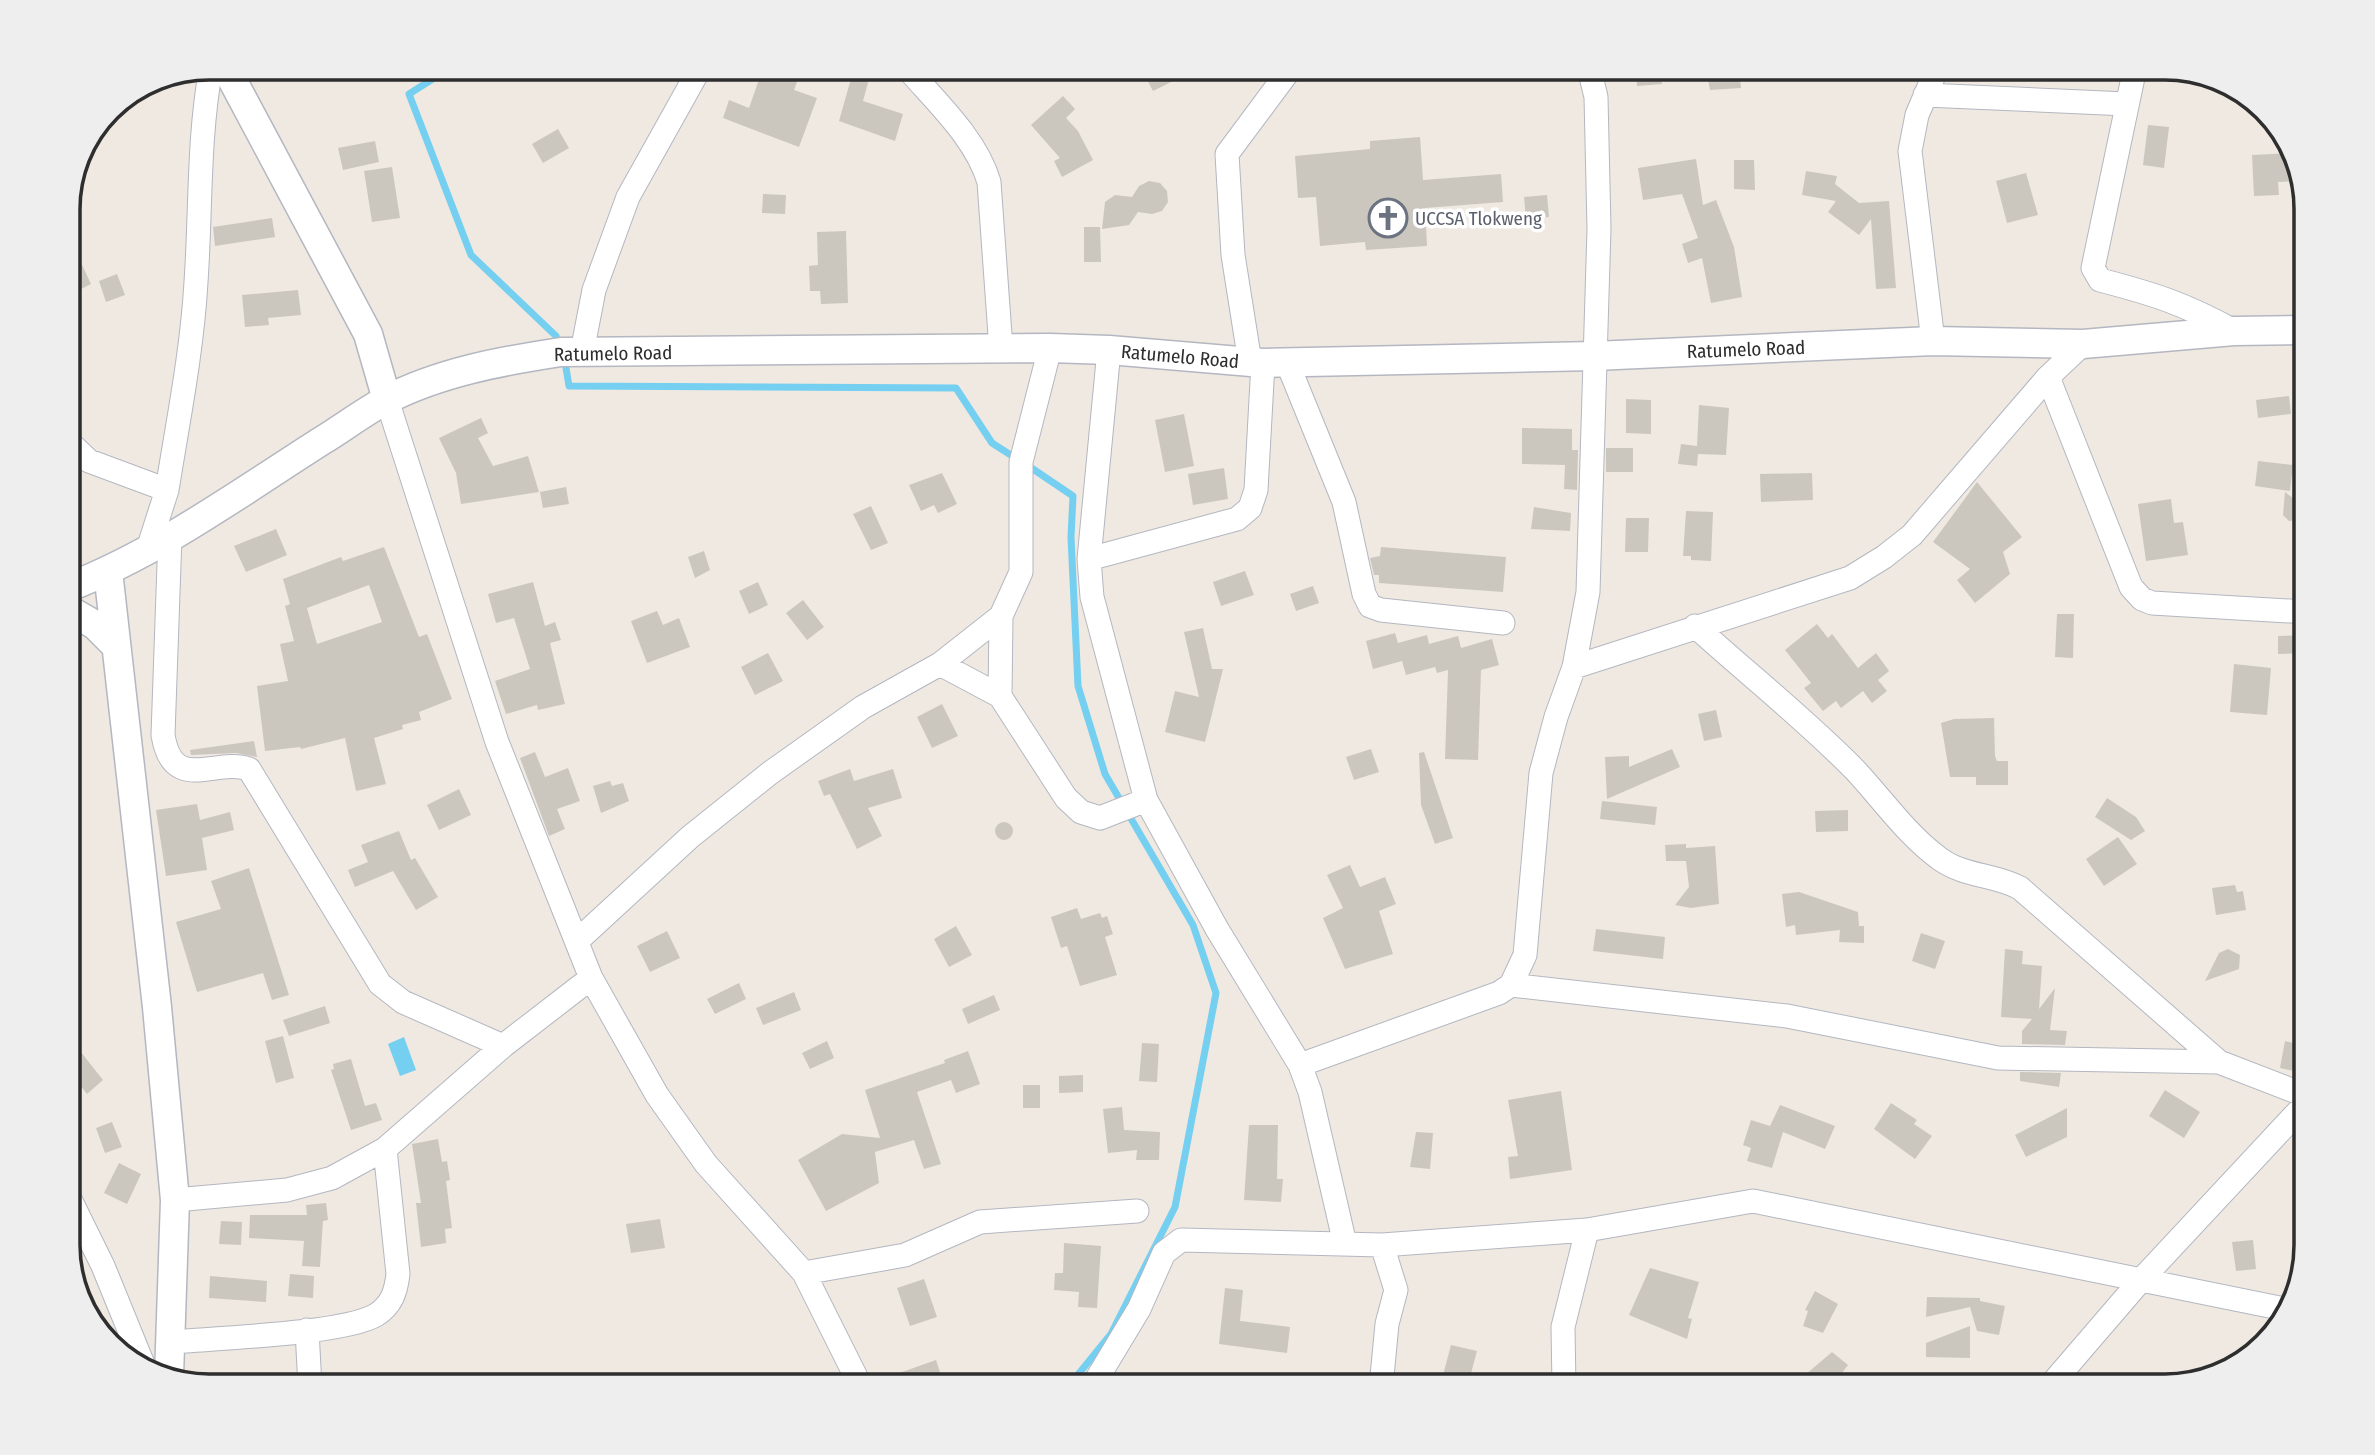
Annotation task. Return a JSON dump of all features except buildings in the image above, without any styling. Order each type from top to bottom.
[{"type":"street","points":[[209,80],[200,154],[195,298],[159,542],[163,735],[170,757],[191,772],[249,769],[380,984],[403,1002],[503,1046]]},
{"type":"street","points":[[232,80],[314,239],[368,334],[497,742],[592,978],[657,1096],[706,1164],[804,1273],[854,1374]]},
{"type":"street","points":[[582,352],[594,289],[628,197],[693,80]]},
{"type":"street","points":[[917,80],[967,140],[985,169],[989,182],[1001,349]]},
{"type":"street","points":[[1282,80],[1227,154],[1233,255],[1267,362],[1344,502],[1364,594],[1370,606],[1381,610],[1503,623]]},
{"type":"street","points":[[1300,1065],[1499,993],[1511,985],[1525,955],[1541,773],[1556,717],[1574,667],[1588,592],[1599,229],[1596,97],[1592,80]]},
{"type":"street","points":[[1932,80],[1912,130],[1910,151],[1933,341]]},
{"type":"street","points":[[2132,80],[2092,268],[2100,280],[2190,306],[2234,331]]},
{"type":"street","points":[[1925,95],[2127,104]]},
{"type":"street","name":"Ratumelo Road","points":[[81,582],[108,571],[159,542],[387,400],[451,375],[501,361],[582,352],[1051,348],[1267,362],[1594,356],[1933,341],[2083,344],[2234,331],[2294,330]]},
{"type":"street","points":[[1574,667],[1850,578],[1884,557],[1912,535],[2048,377],[2083,344]]},
{"type":"street","points":[[1000,696],[1001,615],[1021,572],[1021,462],[1051,348]]},
{"type":"street","points":[[1110,350],[1089,559],[1092,597],[1146,800],[1217,929],[1300,1065],[1310,1092],[1345,1244]]},
{"type":"street","points":[[1089,559],[1237,519],[1250,508],[1256,490],[1267,362]]},
{"type":"street","points":[[2048,377],[2132,587],[2142,599],[2152,603],[2294,611]]},
{"type":"street","points":[[81,453],[89,461],[167,490]]},
{"type":"street","points":[[108,571],[157,1007],[175,1200],[170,1368]]},
{"type":"street","points":[[577,941],[690,837],[770,773],[863,707],[940,664],[1001,615]]},
{"type":"street","points":[[81,617],[94,625],[116,646]]},
{"type":"street","points":[[1695,626],[1854,769],[1913,835],[1940,859],[1971,874],[2002,878],[2020,888],[2219,1062],[2294,1091]]},
{"type":"street","points":[[940,664],[1000,696],[1066,797],[1081,812],[1100,818],[1146,800]]},
{"type":"street","points":[[175,1200],[287,1190],[332,1178],[385,1149],[503,1046],[592,978]]},
{"type":"street","points":[[1511,985],[1787,1016],[1855,1027],[1998,1058],[2219,1062]]},
{"type":"street","points":[[2060,1374],[2141,1280],[2294,1116]]},
{"type":"street","points":[[172,1342],[307,1330],[363,1320],[388,1305],[396,1291],[398,1274],[385,1149]]},
{"type":"street","points":[[1101,1374],[1139,1309],[1164,1253],[1175,1243],[1189,1239],[1382,1245],[1587,1230],[1753,1201],[2278,1308]]},
{"type":"street","points":[[804,1273],[905,1255],[981,1222],[1137,1211]]},
{"type":"street","points":[[81,1221],[103,1266],[138,1353]]},
{"type":"street","points":[[1564,1374],[1563,1327],[1587,1230]]},
{"type":"street","points":[[1382,1245],[1396,1290],[1387,1324],[1382,1374]]},
{"type":"street","points":[[307,1330],[309,1374]]},
{"type":"water","points":[[404,1037],[416,1070],[400,1076],[388,1044]]},
{"type":"waterway","points":[[431,80],[409,94],[471,255],[556,336]]},
{"type":"waterway","points":[[566,368],[569,386],[956,388],[992,443],[1017,459]]},
{"type":"waterway","points":[[1027,465],[1073,496],[1071,537],[1078,686],[1105,774],[1193,925],[1216,993],[1175,1207],[1111,1334],[1079,1374]]},
{"type":"place","name":"UCCSA Tlokweng","points":[[1388,218]]}]
